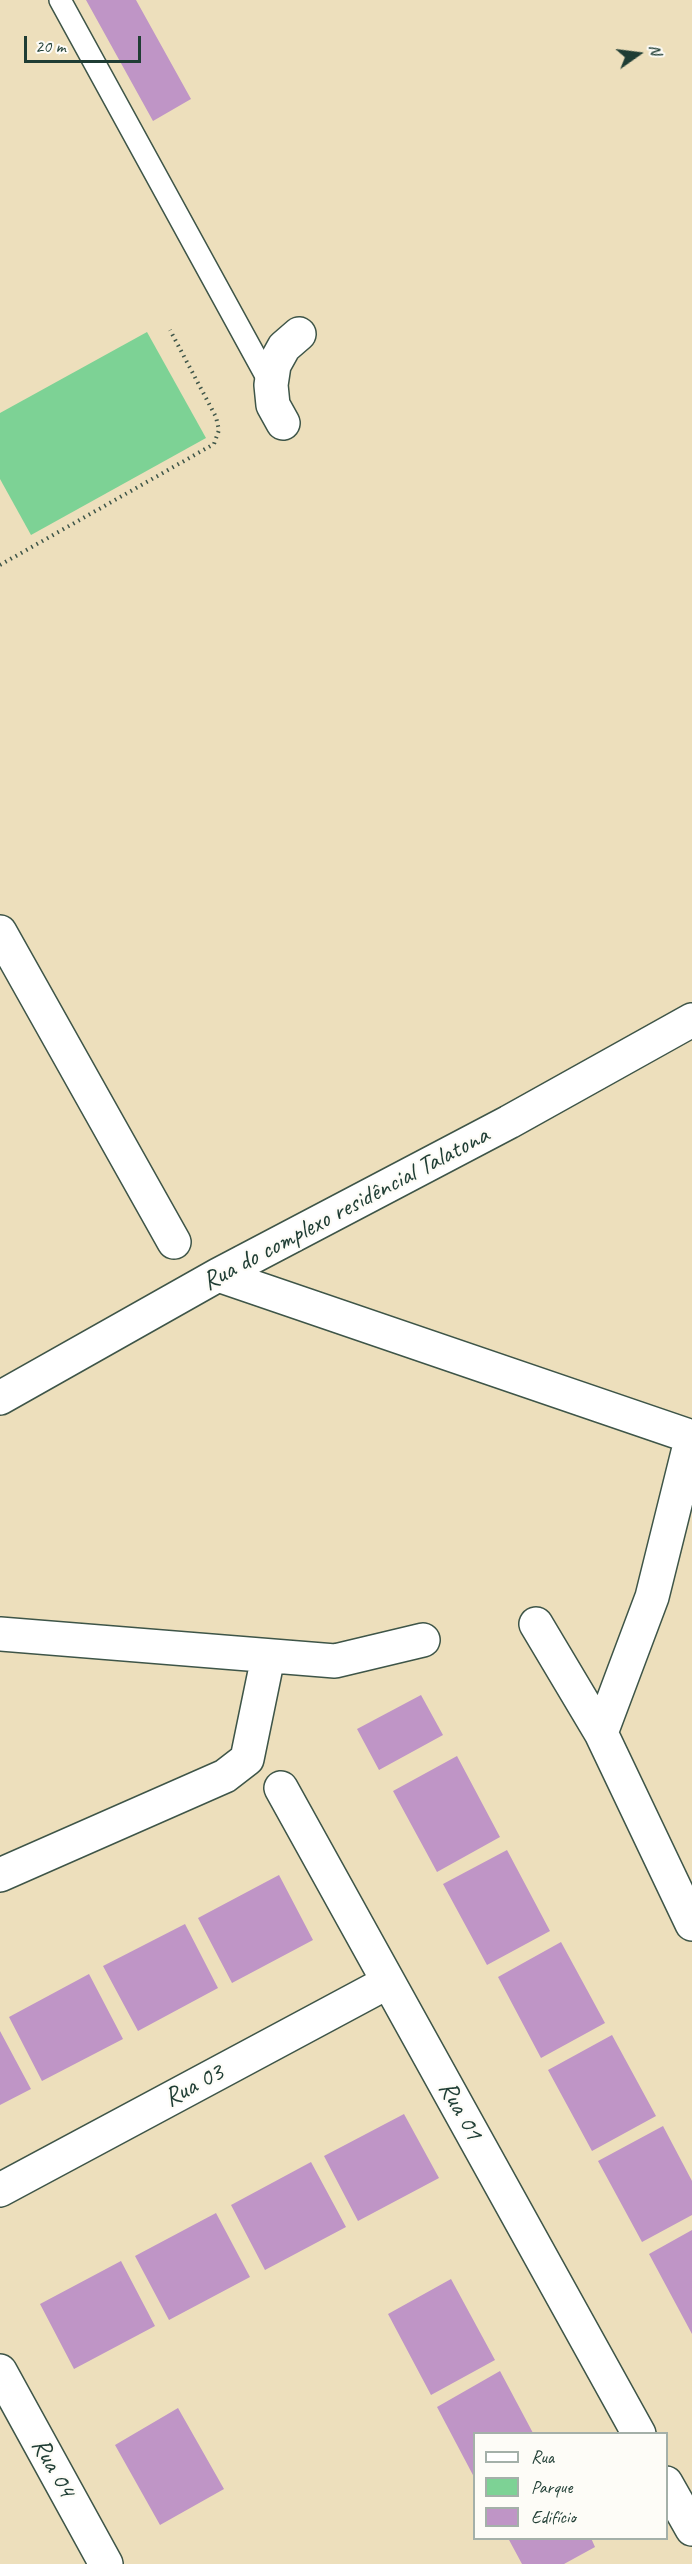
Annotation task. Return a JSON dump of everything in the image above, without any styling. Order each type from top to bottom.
[{"type":"street","points":[[283,423],[273,405],[271,385],[274,365],[284,347],[299,334]]},
{"type":"street","points":[[0,933],[174,1242]]},
{"type":"street","name":"Rua do complexo residêncial Talatona","points":[[0,1398],[218,1275],[509,1122],[692,1020]]},
{"type":"street","points":[[218,1275],[692,1437],[652,1597],[602,1733]]},
{"type":"street","points":[[536,1624],[602,1733],[692,1924]]},
{"type":"street","points":[[0,1634],[335,1661],[423,1640]]},
{"type":"street","points":[[0,1875],[225,1776],[247,1760],[268,1657]]},
{"type":"street","name":"Rua 01","points":[[280,1788],[638,2432]]},
{"type":"street","name":"Rua 03","points":[[0,2190],[388,1982]]},
{"type":"street","name":"Rua 04","points":[[0,2371],[101,2562]]},
{"type":"street","points":[[668,2487],[692,2529]]},
{"type":"lane","points":[[60,0],[271,385]]},
{"type":"path","points":[[0,565],[214,444],[219,430],[216,417],[170,330]]},
{"type":"green space","points":[[147,332],[206,438],[31,535],[0,479],[0,413]]},
{"type":"building","points":[[86,0],[136,0],[191,99],[153,121]]},
{"type":"building","points":[[421,1695],[443,1735],[379,1770],[357,1729]]},
{"type":"building","points":[[457,1756],[500,1837],[437,1872],[393,1791]]},
{"type":"building","points":[[507,1850],[550,1931],[487,1965],[443,1884]]},
{"type":"building","points":[[279,1875],[313,1940],[232,1983],[198,1918]]},
{"type":"building","points":[[185,1924],[218,1988],[138,2031],[103,1966]]},
{"type":"building","points":[[561,1942],[605,2023],[541,2058],[498,1977]]},
{"type":"building","points":[[89,1974],[123,2039],[42,2081],[9,2017]]},
{"type":"building","points":[[0,2031],[31,2089],[0,2105]]},
{"type":"building","points":[[612,2035],[656,2116],[592,2151],[548,2070]]},
{"type":"building","points":[[404,2114],[439,2178],[358,2221],[324,2156]]},
{"type":"building","points":[[663,2126],[692,2181],[692,2215],[642,2242],[598,2161]]},
{"type":"building","points":[[311,2162],[346,2227],[265,2270],[231,2205]]},
{"type":"building","points":[[216,2213],[250,2277],[169,2320],[135,2256]]},
{"type":"building","points":[[692,2230],[692,2334],[649,2254]]},
{"type":"building","points":[[121,2261],[155,2326],[74,2369],[40,2304]]},
{"type":"building","points":[[451,2279],[495,2360],[431,2395],[388,2314]]},
{"type":"building","points":[[500,2371],[532,2432],[473,2432],[473,2475],[437,2407]]},
{"type":"building","points":[[178,2408],[224,2489],[160,2525],[115,2445]]},
{"type":"building","points":[[509,2540],[592,2540],[595,2547],[564,2564],[522,2564]]}]
